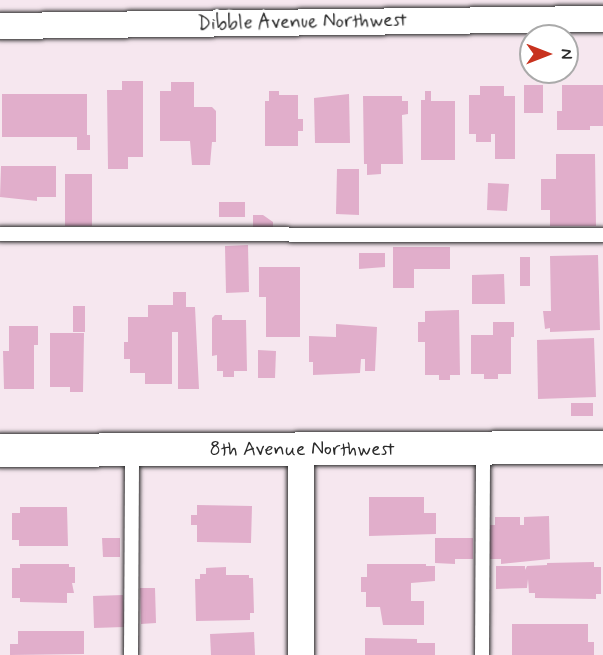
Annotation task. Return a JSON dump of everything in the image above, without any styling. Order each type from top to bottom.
[{"type":"street","name":"Dibble Avenue Northwest","points":[[0,26],[603,19]]},
{"type":"street","name":"8th Avenue Northwest","points":[[0,450],[603,447]]},
{"type":"street","points":[[301,449],[301,655]]},
{"type":"lane","points":[[0,234],[603,235]]},
{"type":"lane","points":[[483,448],[483,655]]},
{"type":"lane","points":[[131,655],[132,450]]},
{"type":"building","points":[[122,81],[143,81],[143,157],[128,157],[128,169],[108,169],[107,90],[122,90]]},
{"type":"building","points":[[171,82],[194,82],[194,107],[212,107],[216,111],[216,142],[212,142],[210,165],[192,165],[190,141],[160,141],[160,91],[171,91]]},
{"type":"building","points":[[524,85],[543,85],[543,113],[524,113]]},
{"type":"building","points":[[562,85],[603,85],[603,126],[590,126],[590,130],[557,130],[557,111],[562,111]]},
{"type":"building","points":[[480,86],[504,86],[504,96],[515,96],[515,159],[495,159],[495,134],[491,134],[491,142],[476,142],[476,134],[469,134],[469,95],[480,95]]},
{"type":"building","points":[[269,91],[279,91],[279,95],[298,95],[298,119],[303,119],[303,131],[298,131],[298,146],[265,146],[265,101],[269,101]]},
{"type":"building","points":[[425,91],[431,91],[431,101],[455,101],[455,160],[421,160],[421,100],[425,100]]},
{"type":"building","points":[[2,94],[87,94],[87,135],[90,135],[90,150],[77,150],[77,137],[2,137]]},
{"type":"building","points":[[349,94],[350,143],[315,143],[314,98]]},
{"type":"building","points":[[363,96],[402,96],[402,101],[408,101],[408,114],[402,115],[403,164],[381,164],[381,174],[367,175],[367,164],[364,164]]},
{"type":"building","points":[[556,154],[595,154],[596,226],[550,226],[550,210],[541,210],[541,179],[556,179]]},
{"type":"building","points":[[1,166],[56,166],[56,197],[37,197],[37,201],[0,197]]},
{"type":"building","points":[[337,169],[359,169],[359,215],[336,214]]},
{"type":"building","points":[[65,174],[92,174],[92,226],[65,226]]},
{"type":"building","points":[[488,183],[509,184],[507,211],[487,210]]},
{"type":"building","points":[[219,202],[245,202],[245,217],[219,217]]},
{"type":"building","points":[[253,215],[263,215],[273,222],[273,232],[253,233]]},
{"type":"building","points":[[248,245],[249,292],[226,293],[225,246]]},
{"type":"building","points":[[393,247],[450,247],[450,269],[414,269],[414,288],[393,288]]},
{"type":"building","points":[[359,253],[385,253],[385,267],[359,269]]},
{"type":"building","points":[[598,255],[600,330],[550,332],[550,328],[545,329],[543,311],[551,311],[550,256]]},
{"type":"building","points":[[520,257],[530,257],[530,286],[520,286]]},
{"type":"building","points":[[259,267],[300,267],[300,337],[266,337],[266,297],[259,297]]},
{"type":"building","points":[[504,274],[505,304],[472,304],[472,275]]},
{"type":"building","points":[[173,292],[186,292],[186,307],[195,307],[199,389],[178,389],[178,332],[172,332],[172,384],[145,384],[145,373],[130,373],[130,359],[124,359],[124,342],[128,342],[128,317],[148,317],[148,305],[173,305]]},
{"type":"building","points":[[73,306],[85,306],[85,332],[73,332]]},
{"type":"building","points":[[459,310],[460,375],[450,375],[450,380],[439,380],[439,375],[425,375],[425,342],[418,342],[418,322],[425,322],[425,311]]},
{"type":"building","points":[[215,315],[222,315],[222,320],[246,320],[247,371],[234,371],[234,377],[223,377],[223,371],[217,371],[217,355],[212,356],[212,318]]},
{"type":"building","points":[[493,322],[514,322],[514,337],[511,337],[511,374],[498,374],[498,379],[484,379],[484,374],[471,374],[471,335],[493,335]]},
{"type":"building","points":[[336,324],[377,327],[375,371],[365,371],[365,359],[361,359],[360,373],[313,375],[313,362],[309,362],[309,336],[336,337]]},
{"type":"building","points":[[9,326],[38,326],[38,345],[34,345],[34,389],[4,389],[3,351],[9,351]]},
{"type":"building","points":[[50,333],[84,333],[83,392],[70,392],[70,387],[50,387]]},
{"type":"building","points":[[594,338],[596,397],[538,399],[537,340]]},
{"type":"building","points":[[258,350],[276,351],[275,378],[258,378]]},
{"type":"building","points":[[571,403],[593,403],[593,416],[571,416]]},
{"type":"building","points":[[369,497],[424,497],[424,513],[436,513],[436,534],[369,536]]},
{"type":"building","points":[[197,505],[252,506],[251,543],[197,542],[197,525],[191,525],[191,515],[197,515]]},
{"type":"building","points":[[20,507],[67,507],[68,546],[19,546],[19,540],[12,540],[12,513],[20,513]]},
{"type":"building","points":[[549,516],[550,559],[501,564],[501,559],[490,559],[490,525],[495,525],[495,517],[520,517],[520,525],[524,525],[524,517]]},
{"type":"building","points":[[102,538],[120,538],[120,557],[103,557]]},
{"type":"building","points":[[435,538],[473,538],[473,559],[455,559],[455,564],[435,563]]},
{"type":"building","points":[[594,562],[594,567],[601,567],[601,594],[596,594],[596,599],[535,598],[535,593],[529,593],[528,579],[527,588],[496,589],[496,566],[525,566],[525,570],[527,566],[547,565],[547,563]]},
{"type":"building","points":[[20,564],[69,564],[69,567],[75,567],[75,583],[72,583],[74,593],[67,593],[67,603],[20,602],[20,598],[12,598],[12,568],[20,568]]},
{"type":"building","points":[[367,564],[435,566],[435,581],[411,583],[411,601],[424,601],[424,625],[383,625],[380,607],[366,607],[366,592],[361,592],[361,577],[367,577]]},
{"type":"building","points":[[226,567],[226,575],[249,575],[249,578],[253,578],[254,613],[250,613],[250,620],[196,621],[195,579],[200,579],[200,574],[206,574],[206,568]]},
{"type":"building","points":[[140,588],[155,588],[156,623],[141,624]]},
{"type":"building","points":[[123,595],[124,627],[94,628],[93,596]]},
{"type":"building","points":[[512,624],[588,624],[588,642],[594,642],[594,655],[512,655]]},
{"type":"building","points":[[18,631],[84,631],[84,654],[10,655],[10,644],[18,644]]},
{"type":"building","points":[[254,632],[255,655],[211,655],[210,634]]},
{"type":"building","points":[[365,638],[417,639],[417,643],[435,643],[435,655],[365,655]]}]
